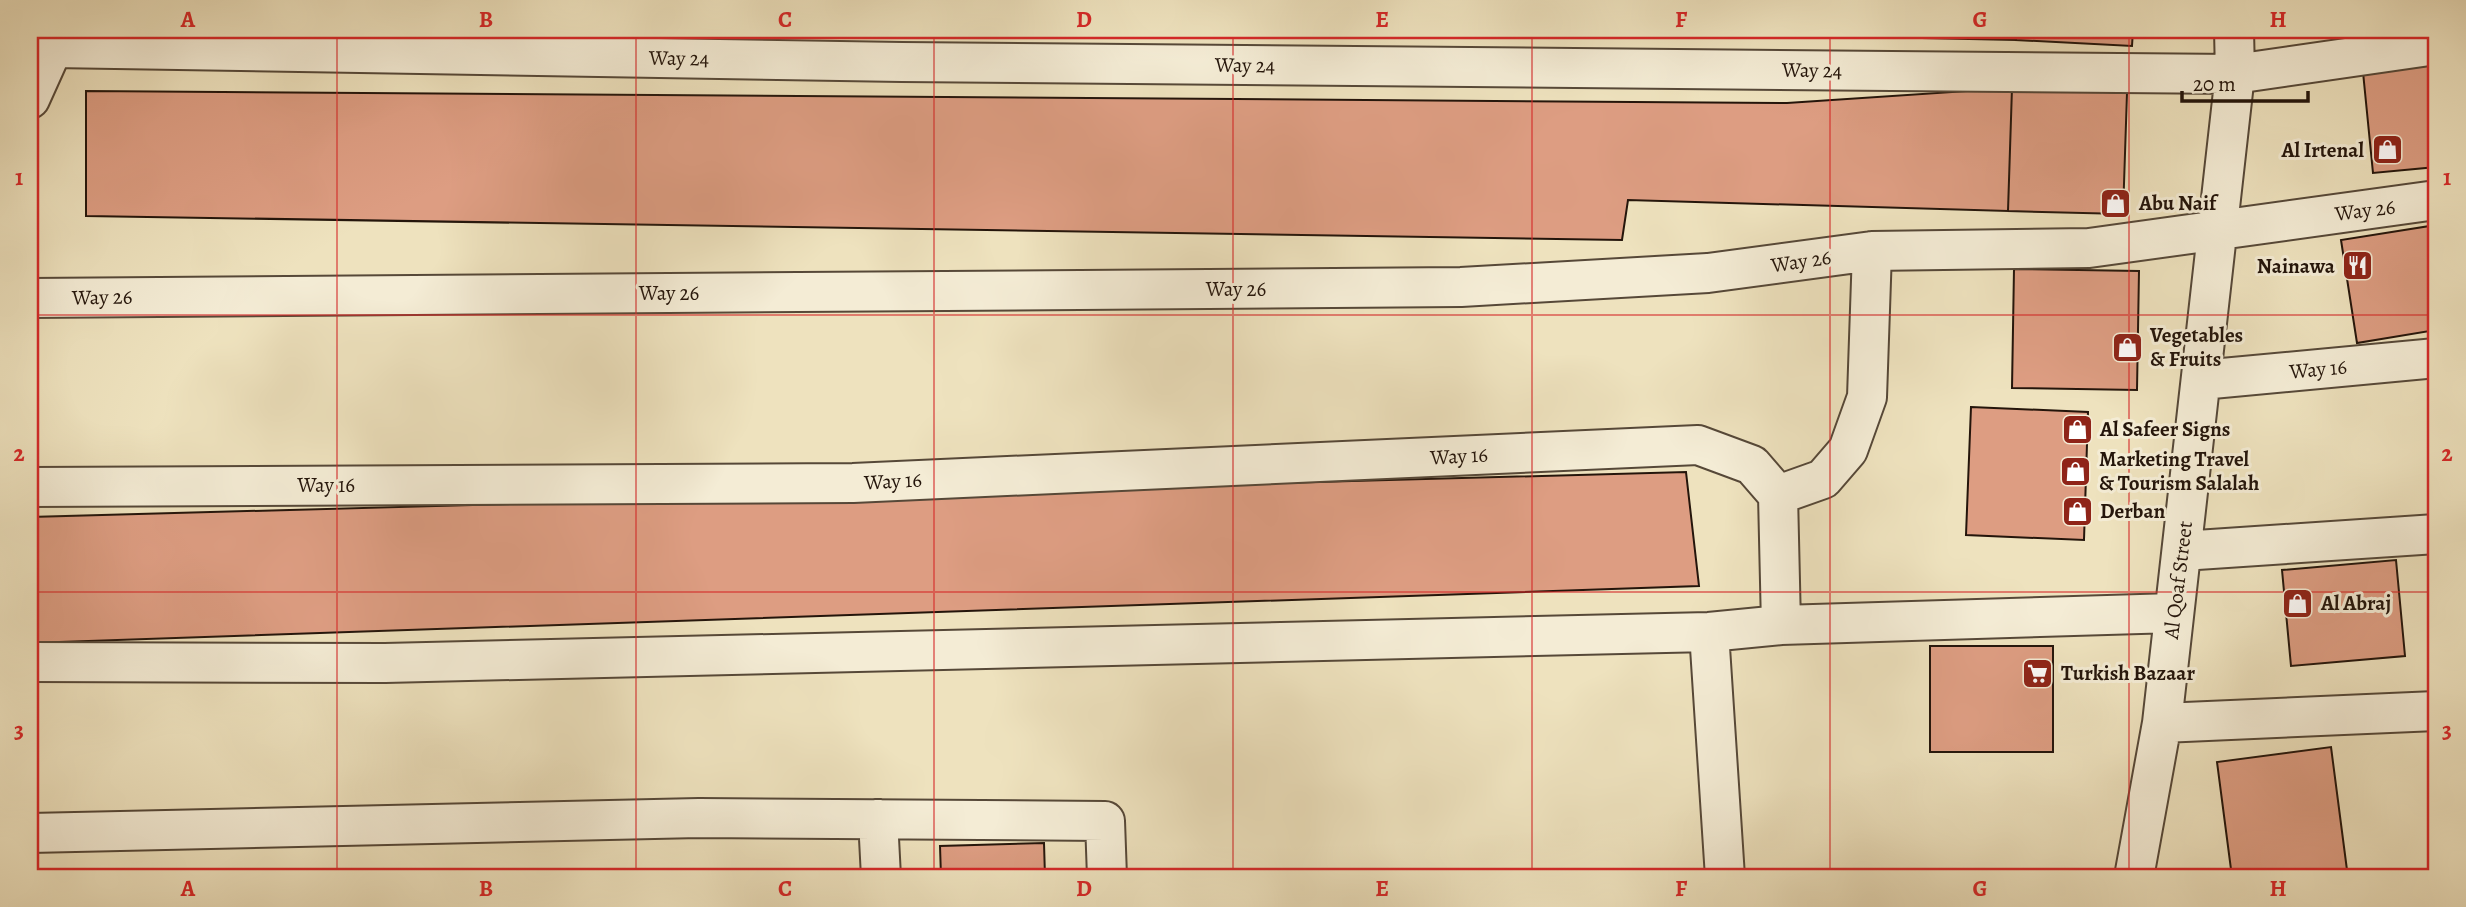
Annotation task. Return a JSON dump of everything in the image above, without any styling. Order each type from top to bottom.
[{"type":"street","name":"Al Qoaf Street","points":[[2134,877],[2162,723],[2235,74],[2234,30]]},
{"type":"street","name":"Way 24","points":[[55,39],[930,62],[2235,74],[2436,45]]},
{"type":"street","points":[[30,99],[55,39]]},
{"type":"street","name":"Way 26","points":[[30,298],[1461,287],[1708,273],[1872,251],[2089,248],[2436,201]]},
{"type":"street","points":[[1781,625],[1778,495],[1823,479],[1848,450],[1867,397],[1872,251]]},
{"type":"street","name":"Way 16","points":[[2201,380],[2436,358]]},
{"type":"street","name":"Way 16","points":[[30,487],[853,483],[1698,445],[1752,465],[1778,495]]},
{"type":"street","points":[[2182,551],[2436,534]]},
{"type":"street","points":[[30,662],[385,663],[1710,632],[1781,625],[2174,612]]},
{"type":"street","points":[[1710,632],[1725,877]]},
{"type":"street","points":[[2162,723],[2436,710]]},
{"type":"street","points":[[30,833],[699,818],[1105,821],[1107,877]]},
{"type":"street","points":[[878,819],[881,877]]},
{"type":"building","points":[[1542,30],[2017,30],[2016,40]]},
{"type":"building","points":[[2017,30],[2133,30],[2132,46],[2016,40]]},
{"type":"building","points":[[2436,65],[2436,167],[2373,173],[2363,72]]},
{"type":"building","points":[[2012,88],[2127,93],[2123,214],[2008,211]]},
{"type":"building","points":[[2012,88],[2008,211],[1628,200],[1622,240],[86,216],[86,91],[1787,103]]},
{"type":"building","points":[[2436,225],[2436,330],[2357,343],[2341,240]]},
{"type":"building","points":[[2014,269],[2139,271],[2137,390],[2012,388]]},
{"type":"building","points":[[1971,407],[2088,412],[2084,540],[1966,535]]},
{"type":"building","points":[[1686,472],[1699,586],[30,643],[30,517]]},
{"type":"building","points":[[2396,560],[2405,656],[2291,666],[2282,570]]},
{"type":"building","points":[[1930,646],[2053,646],[2053,752],[1930,752]]},
{"type":"building","points":[[2331,747],[2347,870],[2290,877],[2232,877],[2217,762]]},
{"type":"building","points":[[1044,843],[1045,877],[941,877],[940,846]]},
{"type":"place","name":"Al Irtenal","points":[[2387,150]]},
{"type":"place","name":"Abu Naif","points":[[2116,203]]},
{"type":"place","name":"Nainawa","points":[[2358,266]]},
{"type":"place","name":"Vegetables & Fruits","points":[[2127,347]]},
{"type":"place","name":"Al Safeer Signs","points":[[2077,429]]},
{"type":"place","name":"Marketing Travel & Tourism Salalah","points":[[2076,471]]},
{"type":"place","name":"Derban","points":[[2077,511]]},
{"type":"place","name":"Al Abraj","points":[[2298,603]]},
{"type":"place","name":"Turkish Bazaar","points":[[2038,673]]}]
